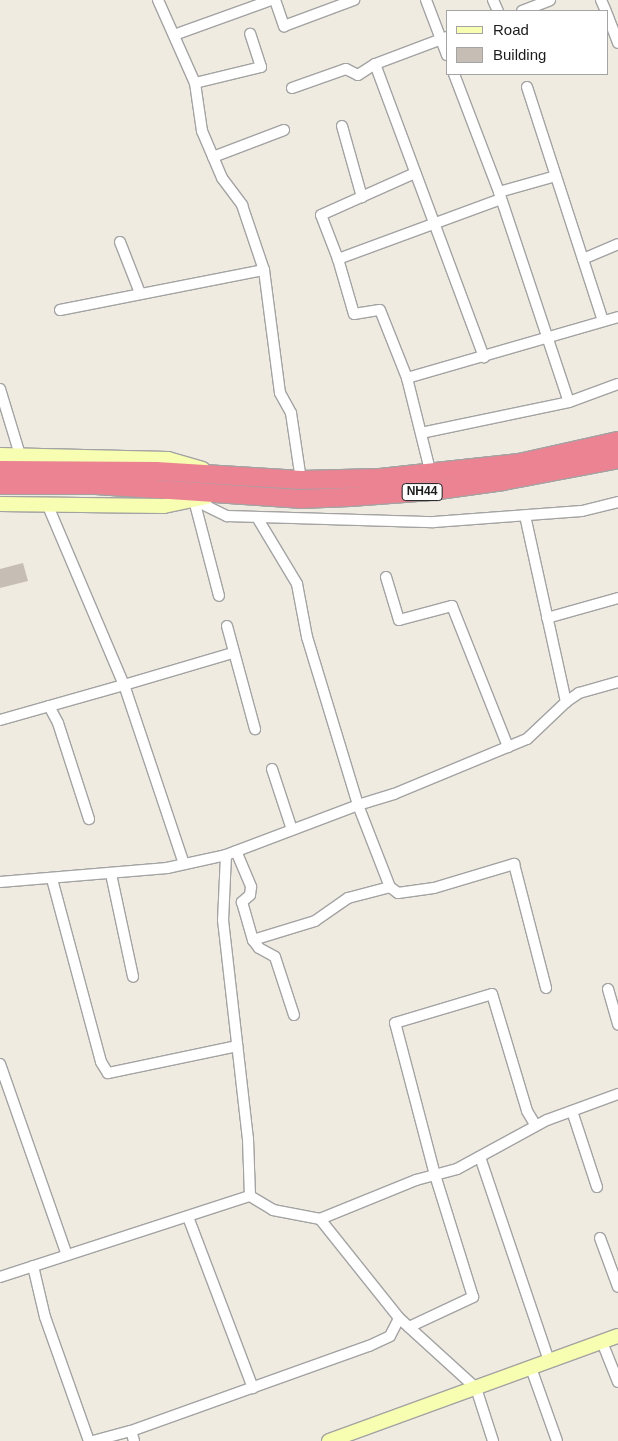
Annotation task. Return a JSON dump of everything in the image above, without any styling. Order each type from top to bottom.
[{"type":"highway","name":"NH44","points":[[0,470],[156,472],[301,480],[431,474],[519,463],[618,441]]},
{"type":"highway","name":"NH44","points":[[0,485],[154,489],[300,499],[431,491],[591,466],[618,458]]},
{"type":"street","points":[[158,0],[195,83],[202,131],[222,178],[242,205],[264,270],[280,393],[291,414],[301,480]]},
{"type":"street","points":[[174,35],[273,0],[284,26],[354,0]]},
{"type":"street","points":[[292,88],[346,69],[358,75],[375,64],[444,38],[426,0]]},
{"type":"street","points":[[525,10],[550,0]]},
{"type":"street","points":[[608,18],[618,43]]},
{"type":"street","points":[[195,83],[262,67],[250,34]]},
{"type":"street","points":[[375,64],[484,357]]},
{"type":"street","points":[[454,75],[500,196],[569,402]]},
{"type":"street","points":[[527,87],[603,321]]},
{"type":"street","points":[[342,126],[362,197]]},
{"type":"street","points":[[213,157],[284,130]]},
{"type":"street","points":[[416,173],[321,215],[338,259],[354,314],[380,310],[407,378],[431,474]]},
{"type":"street","points":[[338,259],[556,176]]},
{"type":"street","points":[[120,242],[140,292]]},
{"type":"street","points":[[583,259],[618,244]]},
{"type":"street","points":[[60,310],[140,292],[264,270]]},
{"type":"street","points":[[407,378],[618,317]]},
{"type":"street","points":[[421,433],[569,402],[618,384]]},
{"type":"street","points":[[0,389],[20,455]]},
{"type":"street","points":[[0,455],[168,459],[229,476]]},
{"type":"street","points":[[0,504],[164,506],[223,493]]},
{"type":"street","points":[[194,500],[227,516],[434,522],[582,511],[618,502]]},
{"type":"street","points":[[194,500],[219,596]]},
{"type":"street","points":[[48,506],[124,685],[184,864]]},
{"type":"street","points":[[525,515],[566,702]]},
{"type":"street","points":[[258,518],[296,584],[307,637],[358,805],[390,887],[398,893],[434,888],[514,864],[546,988]]},
{"type":"street","points":[[386,577],[399,620],[452,606],[508,747]]},
{"type":"street","points":[[547,618],[618,598]]},
{"type":"street","points":[[227,626],[255,729]]},
{"type":"street","points":[[0,720],[233,653]]},
{"type":"street","points":[[0,882],[110,874],[184,864],[231,853],[358,805],[394,794],[527,739],[566,702],[579,693],[618,682]]},
{"type":"street","points":[[49,706],[58,723],[89,819]]},
{"type":"street","points":[[272,769],[292,830]]},
{"type":"street","points":[[231,853],[251,886],[250,895],[242,902],[253,940],[259,948],[275,957],[294,1015]]},
{"type":"street","points":[[231,853],[223,920],[237,1046],[250,1196]]},
{"type":"street","points":[[110,874],[133,977]]},
{"type":"street","points":[[52,879],[101,1062],[108,1073],[237,1046]]},
{"type":"street","points":[[253,940],[315,921],[348,898],[390,887]]},
{"type":"street","points":[[608,989],[618,1025]]},
{"type":"street","points":[[410,1327],[473,1297],[434,1175],[395,1023],[492,994],[527,1111],[536,1126]]},
{"type":"street","points":[[0,1064],[66,1255]]},
{"type":"street","points":[[250,1196],[273,1210],[320,1219],[434,1175],[457,1169],[536,1126],[618,1094]]},
{"type":"street","points":[[572,1111],[597,1187]]},
{"type":"street","points":[[480,1157],[549,1361]]},
{"type":"street","points":[[0,1277],[250,1196]]},
{"type":"street","points":[[188,1217],[252,1388]]},
{"type":"street","points":[[320,1219],[399,1318],[476,1388],[493,1441]]},
{"type":"street","points":[[600,1238],[618,1287]]},
{"type":"street","points":[[32,1266],[45,1317],[91,1441],[133,1436],[252,1388],[390,1336],[399,1318]]},
{"type":"street","points":[[329,1441],[618,1336]]},
{"type":"street","points":[[602,1342],[618,1382]]},
{"type":"street","points":[[531,1368],[557,1441]]},
{"type":"building","points":[[23,563],[28,581],[0,588],[0,569]]}]
